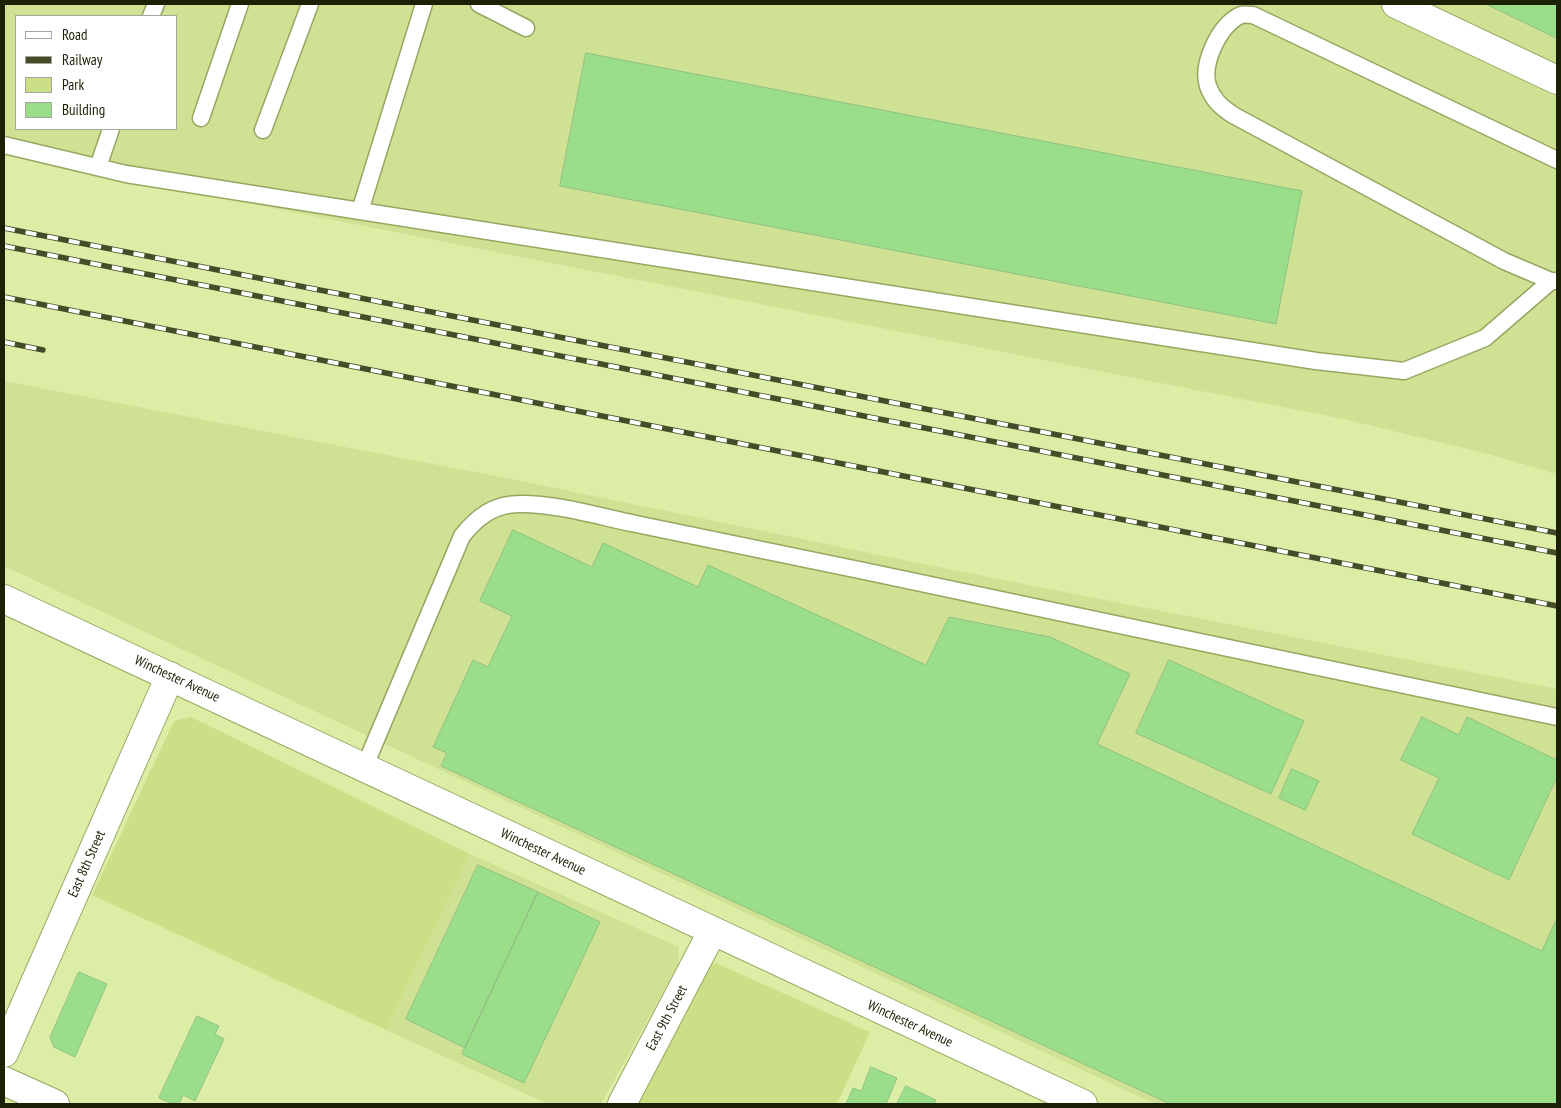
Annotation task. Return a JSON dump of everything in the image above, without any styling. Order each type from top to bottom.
[{"type":"street","points":[[1396,4],[1557,80]]},
{"type":"street","name":"Winchester Avenue","points":[[4,599],[1083,1104]]},
{"type":"street","name":"East 8th Street","points":[[4,1053],[170,676]]},
{"type":"street","name":"East 9th Street","points":[[622,1104],[712,932]]},
{"type":"street","points":[[4,1081],[54,1104]]},
{"type":"lane","points":[[201,118],[240,4]]},
{"type":"lane","points":[[263,130],[310,4]]},
{"type":"lane","points":[[360,211],[424,4]]},
{"type":"lane","points":[[479,4],[526,28]]},
{"type":"lane","points":[[4,145],[126,174],[1306,360],[1404,371],[1485,338],[1554,281],[1504,260],[1232,115],[1212,96],[1207,84],[1206,70],[1219,36],[1242,15],[1253,15],[1557,160]]},
{"type":"lane","points":[[98,167],[111,130]]},
{"type":"lane","points":[[364,768],[462,536],[473,521],[487,512],[517,504],[584,514],[748,547],[1557,717]]},
{"type":"shaded area","points":[[4,4],[1557,4],[1557,474],[1488,454],[1348,420],[4,155]]},
{"type":"shaded area","points":[[4,381],[521,481],[928,565],[1557,689],[1557,1104],[1155,1104],[4,566]]},
{"type":"shaded area","points":[[470,854],[679,947],[678,965],[601,1104],[548,1104],[386,1030]]},
{"type":"green space","points":[[191,717],[470,854],[386,1030],[92,895],[174,721]]},
{"type":"green space","points":[[716,963],[870,1032],[837,1104],[638,1104],[641,1089],[707,968]]},
{"type":"building","points":[[1486,4],[1557,4],[1557,38]]},
{"type":"building","points":[[586,53],[1302,191],[1276,324],[560,186]]},
{"type":"building","points":[[513,530],[592,567],[603,543],[698,587],[708,565],[926,665],[949,617],[1050,637],[1130,674],[1097,744],[1542,951],[1557,918],[1557,1104],[1170,1104],[441,766],[447,753],[433,747],[473,660],[488,667],[512,616],[480,601]]},
{"type":"building","points":[[1169,660],[1304,721],[1271,794],[1136,733]]},
{"type":"building","points":[[1422,717],[1459,735],[1467,717],[1557,760],[1557,777],[1509,880],[1412,834],[1439,778],[1401,760]]},
{"type":"building","points":[[1292,769],[1319,781],[1305,810],[1279,798]]},
{"type":"building","points":[[478,865],[538,892],[465,1048],[406,1019]]},
{"type":"building","points":[[538,892],[600,922],[524,1083],[462,1054]]},
{"type":"building","points":[[79,972],[107,984],[75,1057],[54,1047],[50,1038]]},
{"type":"building","points":[[197,1016],[219,1026],[215,1034],[224,1039],[195,1101],[183,1095],[179,1104],[173,1104],[159,1098]]},
{"type":"building","points":[[871,1067],[897,1078],[886,1104],[846,1104],[853,1088],[861,1091]]},
{"type":"building","points":[[906,1086],[936,1100],[934,1104],[897,1104]]},
{"type":"railway","points":[[4,228],[1557,533]]},
{"type":"railway","points":[[4,246],[1557,553]]},
{"type":"railway","points":[[4,297],[1557,606]]},
{"type":"railway","points":[[4,342],[43,350]]}]
